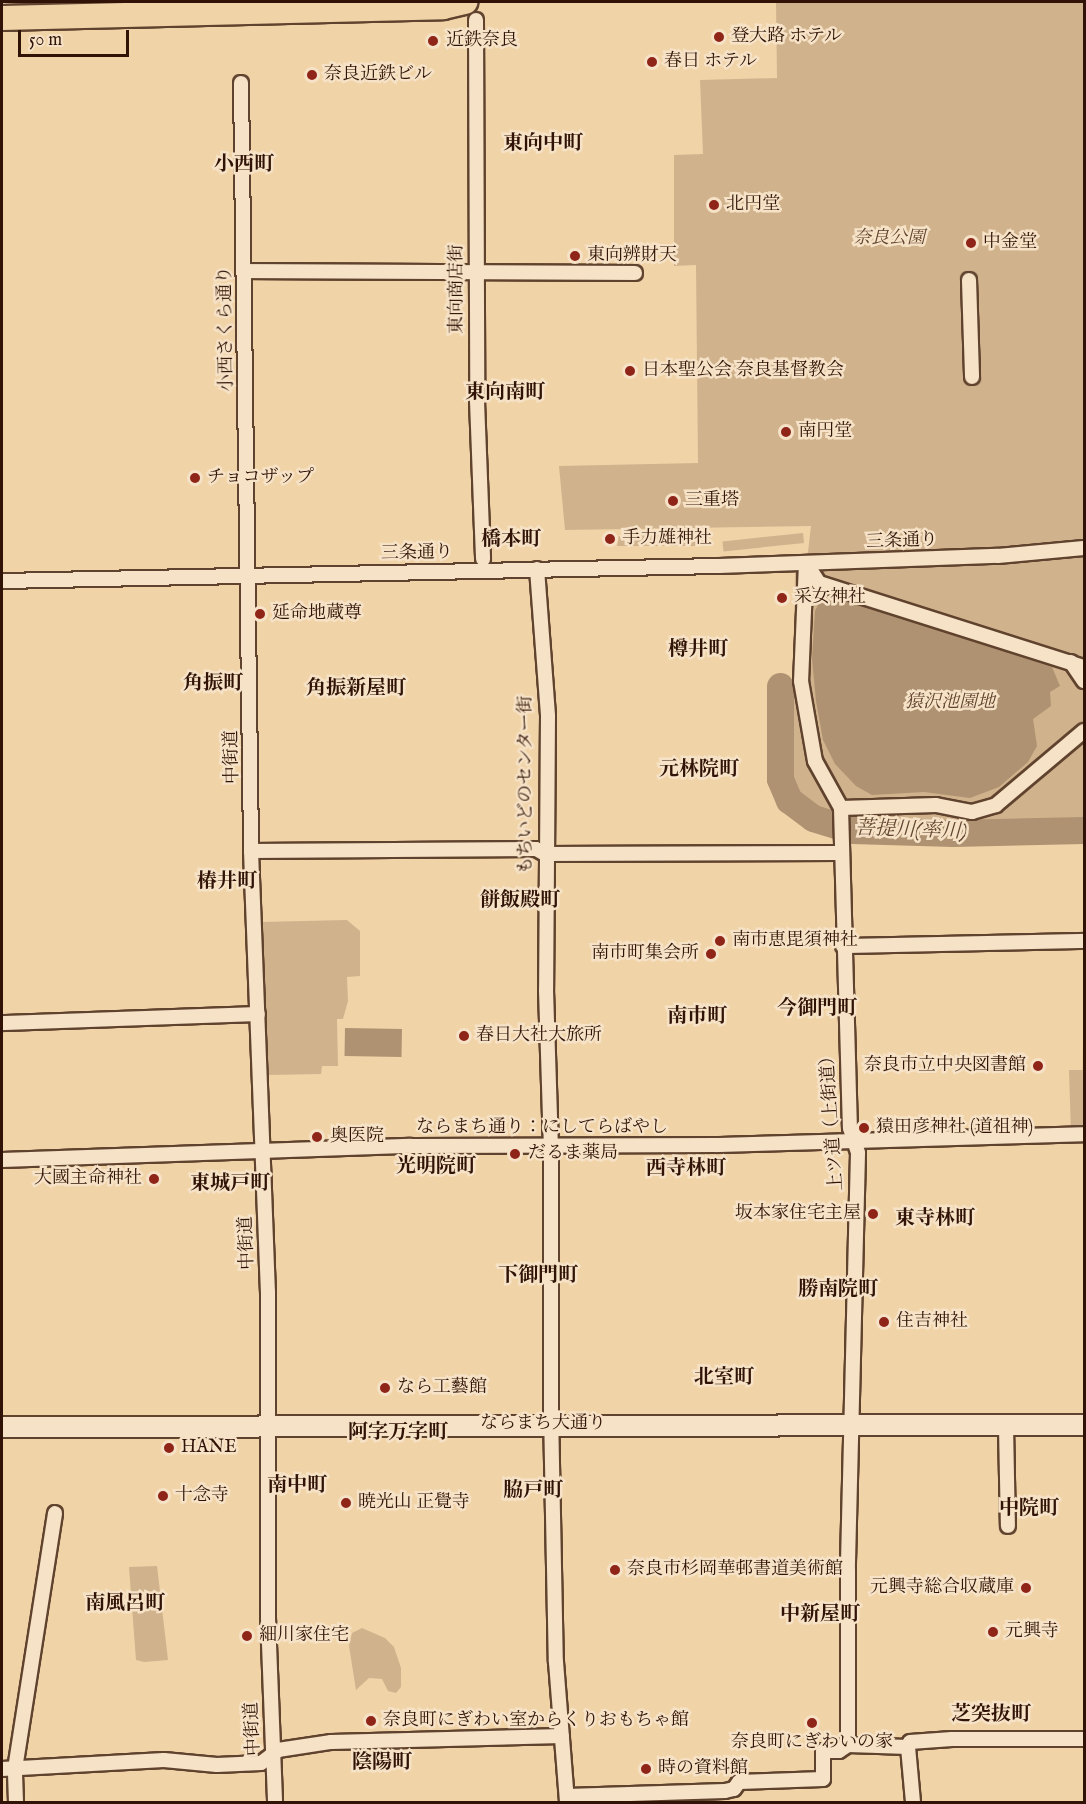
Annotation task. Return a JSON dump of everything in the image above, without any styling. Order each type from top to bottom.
[{"type":"highway","points":[[2,18],[245,6],[443,7],[471,10]]},
{"type":"street","name":"東向商店街","points":[[471,10],[483,559]]},
{"type":"street","name":"小西さくら通り","points":[[241,83],[249,575]]},
{"type":"street","points":[[244,271],[635,273]]},
{"type":"street","points":[[969,280],[972,377]]},
{"type":"street","name":"三条通り","points":[[2,580],[806,562],[998,556],[1084,548]]},
{"type":"street","points":[[806,562],[819,583],[1084,668]]},
{"type":"street","points":[[806,562],[801,681],[807,729],[821,775],[841,810],[936,805],[972,812],[996,805],[1084,731]]},
{"type":"street","name":"もちいどのセンター街","points":[[537,569],[548,716],[545,854],[547,1072],[551,1145],[551,1424],[556,1662],[567,1799]]},
{"type":"street","name":"中街道","points":[[249,575],[252,850],[270,1424],[267,1618],[275,1803]]},
{"type":"street","points":[[1070,662],[1084,658]]},
{"type":"street","points":[[1070,662],[1084,681]]},
{"type":"street","name":"上ツ道（上街道）","points":[[841,810],[840,853],[850,1128],[858,1153],[848,1745]]},
{"type":"street","points":[[252,850],[536,849],[545,854],[840,853]]},
{"type":"street","points":[[843,946],[1084,941]]},
{"type":"street","points":[[2,1023],[258,1014]]},
{"type":"street","name":"ならまち通り：にしてらばやし","points":[[2,1160],[551,1145],[854,1141],[1084,1134]]},
{"type":"street","name":"ならまち大通り","points":[[2,1427],[270,1424],[1084,1425]]},
{"type":"street","points":[[1006,1426],[1008,1526]]},
{"type":"street","points":[[16,1803],[8,1769],[55,1513]]},
{"type":"street","points":[[8,1769],[164,1760],[218,1765],[261,1763],[273,1754],[331,1742],[562,1736]]},
{"type":"street","points":[[913,1803],[908,1747],[910,1742],[952,1739],[1084,1739]]},
{"type":"street","points":[[567,1799],[725,1791],[734,1789],[739,1782],[823,1779],[823,1751],[839,1751],[848,1745],[908,1747]]},
{"type":"green space","name":"奈良公園","points":[[776,2],[1084,2],[1084,841],[846,834],[807,819],[794,809],[777,777],[776,679],[793,681],[795,573],[808,552],[811,526],[565,530],[559,466],[698,463],[696,265],[674,266],[674,155],[703,154],[700,80],[777,78]]},
{"type":"green space","points":[[704,533],[704,546],[617,546],[619,536]]},
{"type":"green space","points":[[803,533],[804,543],[723,551],[722,541]]},
{"type":"green space","points":[[347,920],[360,931],[360,976],[347,977],[348,1001],[343,1019],[337,1019],[338,1066],[322,1066],[321,1074],[267,1075],[261,922]]},
{"type":"green space","points":[[1069,1070],[1083,1070],[1084,1134],[1071,1134]]},
{"type":"green space","points":[[157,1566],[168,1660],[144,1662],[136,1660],[129,1567]]},
{"type":"green space","points":[[362,1628],[385,1638],[394,1647],[401,1668],[401,1687],[396,1693],[388,1691],[382,1679],[369,1678],[356,1690],[349,1646],[352,1633]]},
{"type":"shaded area","points":[[833,594],[1052,667],[1060,686],[1050,692],[1051,706],[1033,719],[1037,746],[1028,762],[999,787],[970,798],[924,792],[872,795],[856,786],[835,764],[823,740],[816,701],[812,659],[815,611],[821,599]]},
{"type":"shaded area","points":[[345,1028],[402,1029],[402,1057],[345,1056]]},
{"type":"waterway","name":"菩提川(率川)","points":[[780,686],[780,779],[789,800],[813,818],[852,830],[953,833],[1084,830]]},
{"type":"place","name":"登大路 ホテル","points":[[719,37]]},
{"type":"place","name":"近鉄奈良","points":[[433,41]]},
{"type":"place","name":"春日 ホテル","points":[[652,62]]},
{"type":"place","name":"奈良近鉄ビル","points":[[312,75]]},
{"type":"place","name":"北円堂","points":[[714,205]]},
{"type":"place","name":"中金堂","points":[[971,243]]},
{"type":"place","name":"東向辨財天","points":[[575,256]]},
{"type":"place","name":"日本聖公会 奈良基督教会","points":[[630,371]]},
{"type":"place","name":"南円堂","points":[[786,432]]},
{"type":"place","name":"チョコザップ","points":[[195,478]]},
{"type":"place","name":"三重塔","points":[[673,501]]},
{"type":"place","name":"手力雄神社","points":[[610,539]]},
{"type":"place","name":"采女神社","points":[[782,598]]},
{"type":"place","name":"延命地蔵尊","points":[[260,614]]},
{"type":"place","name":"南市恵毘須神社","points":[[720,941]]},
{"type":"place","name":"南市町集会所","points":[[711,954]]},
{"type":"place","name":"春日大社大旅所","points":[[464,1036]]},
{"type":"place","name":"奈良市立中央図書館","points":[[1038,1066]]},
{"type":"place","name":"猿田彦神社 (道祖神)","points":[[864,1128]]},
{"type":"place","name":"奥医院","points":[[317,1137]]},
{"type":"place","name":"だるま薬局","points":[[515,1154]]},
{"type":"place","name":"大國主命神社","points":[[154,1179]]},
{"type":"place","name":"坂本家住宅主屋","points":[[873,1214]]},
{"type":"place","name":"住吉神社","points":[[884,1322]]},
{"type":"place","name":"なら工藝館","points":[[385,1388]]},
{"type":"place","name":"HANE","points":[[169,1448]]},
{"type":"place","name":"十念寺","points":[[163,1496]]},
{"type":"place","name":"暁光山 正覺寺","points":[[346,1503]]},
{"type":"place","name":"奈良市杉岡華邨書道美術館","points":[[615,1570]]},
{"type":"place","name":"元興寺総合収蔵庫","points":[[1026,1588]]},
{"type":"place","name":"元興寺","points":[[993,1632]]},
{"type":"place","name":"細川家住宅","points":[[247,1636]]},
{"type":"place","name":"奈良町にぎわい室からくりおもちゃ館","points":[[371,1721]]},
{"type":"place","name":"奈良町にぎわいの家","points":[[812,1723]]},
{"type":"place","name":"時の資料館","points":[[646,1769]]},
{"type":"district","name":"東向中町","points":[[543,143]]},
{"type":"district","name":"小西町","points":[[244,164]]},
{"type":"district","name":"東向南町","points":[[505,392]]},
{"type":"district","name":"橋本町","points":[[511,539]]},
{"type":"district","name":"樽井町","points":[[698,649]]},
{"type":"district","name":"角振町","points":[[213,683]]},
{"type":"district","name":"角振新屋町","points":[[356,688]]},
{"type":"district","name":"元林院町","points":[[699,769]]},
{"type":"district","name":"椿井町","points":[[227,881]]},
{"type":"district","name":"餅飯殿町","points":[[520,900]]},
{"type":"district","name":"今御門町","points":[[817,1008]]},
{"type":"district","name":"南市町","points":[[697,1016]]},
{"type":"district","name":"光明院町","points":[[436,1166]]},
{"type":"district","name":"西寺林町","points":[[686,1168]]},
{"type":"district","name":"東城戸町","points":[[230,1183]]},
{"type":"district","name":"東寺林町","points":[[935,1218]]},
{"type":"district","name":"下御門町","points":[[538,1275]]},
{"type":"district","name":"勝南院町","points":[[838,1289]]},
{"type":"district","name":"北室町","points":[[724,1377]]},
{"type":"district","name":"阿字万字町","points":[[398,1432]]},
{"type":"district","name":"南中町","points":[[297,1485]]},
{"type":"district","name":"脇戸町","points":[[533,1490]]},
{"type":"district","name":"中院町","points":[[1029,1508]]},
{"type":"district","name":"南風呂町","points":[[125,1603]]},
{"type":"district","name":"中新屋町","points":[[820,1614]]},
{"type":"district","name":"芝突抜町","points":[[991,1714]]},
{"type":"district","name":"陰陽町","points":[[382,1762]]},
{"type":"park label","name":"猿沢池園地","points":[[950,703]]}]
